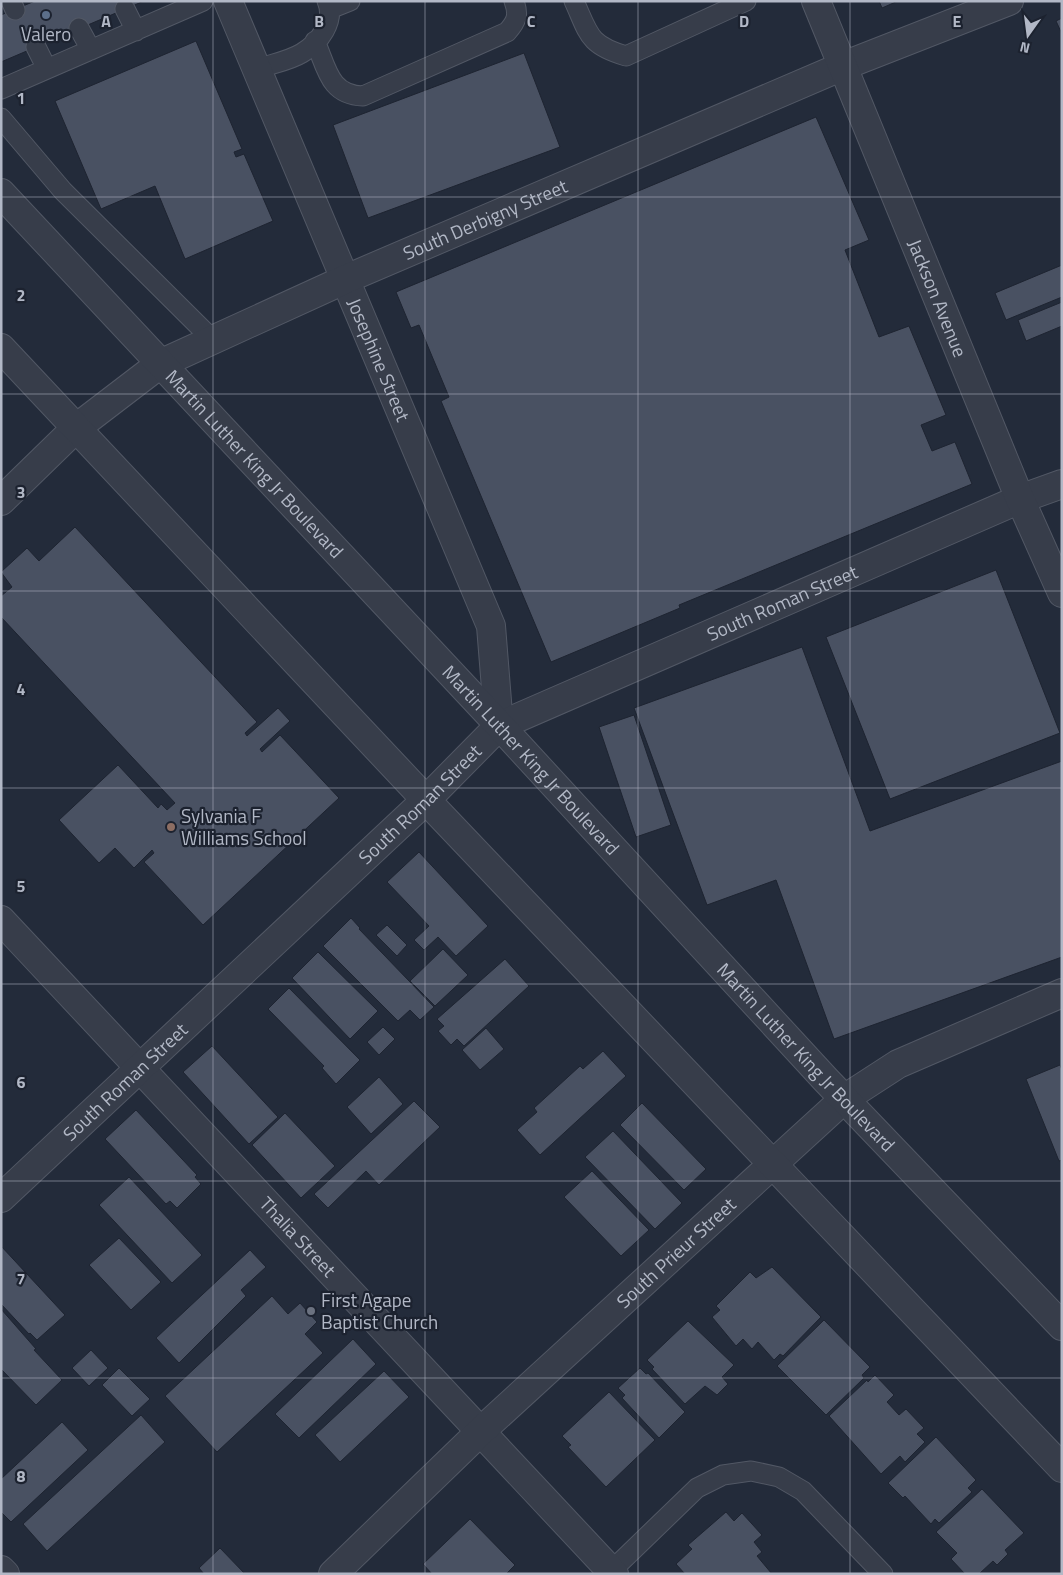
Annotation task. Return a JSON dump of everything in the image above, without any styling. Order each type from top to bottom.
[{"type":"street","name":"Josephine Street","points":[[228,1],[490,626],[500,726]]},
{"type":"street","name":"Jackson Avenue","points":[[816,1],[1020,499],[1062,593]]},
{"type":"street","name":"South Derbigny Street","points":[[1,501],[75,429],[160,364],[346,279],[843,66],[1009,1]]},
{"type":"street","name":"Martin Luther King Jr Boulevard","points":[[1,193],[500,726],[844,1098],[1062,1326]]},
{"type":"street","points":[[1,348],[75,429],[426,800],[1062,1468]]},
{"type":"street","name":"South Roman Street","points":[[1,1198],[426,800],[500,726],[1020,499],[1062,484]]},
{"type":"street","name":"Thalia Street","points":[[1,920],[481,1430],[611,1573]]},
{"type":"street","name":"South Prieur Street","points":[[333,1574],[481,1430],[844,1098],[898,1064],[1062,993]]},
{"type":"street","points":[[1,1570],[5,1574]]},
{"type":"lane","points":[[2,86],[136,31],[182,5],[203,1]]},
{"type":"lane","points":[[257,70],[303,53],[325,31],[329,5],[350,1]]},
{"type":"lane","points":[[315,41],[336,88],[349,96],[363,96],[508,32],[515,23],[518,13],[514,1]]},
{"type":"lane","points":[[574,1],[590,37],[604,50],[626,56],[746,1]]},
{"type":"lane","points":[[124,10],[136,31]]},
{"type":"lane","points":[[79,28],[91,50]]},
{"type":"lane","points":[[36,47],[47,69]]},
{"type":"lane","points":[[1,118],[63,191],[213,340]]},
{"type":"lane","points":[[611,1573],[698,1488],[723,1475],[751,1471],[779,1477],[803,1491],[883,1574]]},
{"type":"building","points":[[35,1],[144,1],[1,62],[1,15]]},
{"type":"building","points":[[879,1],[898,1],[882,8]]},
{"type":"building","points":[[1062,18],[1062,34],[1056,21]]},
{"type":"building","points":[[196,41],[242,149],[234,152],[236,157],[244,154],[273,221],[185,259],[155,186],[101,209],[55,101]]},
{"type":"building","points":[[524,53],[560,147],[368,218],[333,125]]},
{"type":"building","points":[[816,117],[869,240],[845,250],[879,337],[909,326],[946,415],[921,425],[932,451],[955,442],[972,484],[679,605],[680,608],[551,662],[441,401],[449,397],[419,325],[411,328],[396,292]]},
{"type":"building","points":[[1062,265],[1062,297],[1006,320],[995,293]]},
{"type":"building","points":[[1062,302],[1062,326],[1026,341],[1018,320]]},
{"type":"building","points":[[75,527],[257,722],[245,733],[247,736],[278,708],[290,721],[260,749],[262,752],[280,735],[339,798],[203,925],[144,862],[154,853],[152,850],[134,868],[115,848],[99,863],[59,820],[118,765],[158,808],[161,804],[167,810],[175,803],[1,617],[1,596],[12,587],[1,572],[27,548],[39,561]]},
{"type":"building","points":[[996,570],[1060,733],[890,799],[826,637]]},
{"type":"building","points":[[802,647],[870,831],[1062,761],[1062,957],[834,1039],[776,880],[707,905],[634,708]]},
{"type":"building","points":[[634,715],[671,825],[636,837],[599,727]]},
{"type":"building","points":[[419,852],[488,926],[456,956],[438,937],[424,950],[414,940],[429,926],[387,882]]},
{"type":"building","points":[[351,918],[359,929],[434,1007],[420,1020],[410,1010],[398,1021],[323,946]]},
{"type":"building","points":[[387,925],[407,945],[397,956],[376,935]]},
{"type":"building","points":[[443,949],[468,975],[435,1006],[410,981]]},
{"type":"building","points":[[318,952],[378,1011],[350,1039],[292,978]]},
{"type":"building","points":[[505,959],[529,986],[464,1046],[457,1039],[451,1045],[438,1031],[444,1026],[437,1019]]},
{"type":"building","points":[[289,988],[360,1060],[336,1084],[322,1068],[324,1066],[268,1009]]},
{"type":"building","points":[[383,1027],[395,1039],[379,1055],[367,1042]]},
{"type":"building","points":[[486,1028],[504,1049],[480,1070],[462,1050]]},
{"type":"building","points":[[212,1046],[278,1117],[249,1144],[183,1072]]},
{"type":"building","points":[[603,1051],[626,1076],[540,1155],[517,1130],[537,1112],[534,1108],[580,1066],[583,1069]]},
{"type":"building","points":[[1060,1065],[1062,1070],[1062,1160],[1059,1161],[1026,1079]]},
{"type":"building","points":[[379,1077],[403,1104],[371,1134],[347,1107]]},
{"type":"building","points":[[414,1101],[440,1127],[379,1185],[366,1171],[328,1208],[314,1194]]},
{"type":"building","points":[[642,1103],[706,1169],[684,1190],[620,1125]]},
{"type":"building","points":[[136,1110],[197,1175],[195,1177],[201,1184],[177,1208],[170,1201],[166,1204],[105,1139]]},
{"type":"building","points":[[285,1113],[335,1166],[301,1198],[252,1145]]},
{"type":"building","points":[[613,1131],[682,1203],[655,1229],[585,1157]]},
{"type":"building","points":[[592,1171],[649,1230],[621,1256],[564,1197]]},
{"type":"building","points":[[129,1177],[202,1255],[172,1283],[99,1205]]},
{"type":"building","points":[[119,1238],[161,1282],[131,1310],[89,1265]]},
{"type":"building","points":[[1,1246],[65,1315],[37,1340],[1,1304]]},
{"type":"building","points":[[250,1250],[266,1267],[241,1290],[246,1296],[179,1363],[156,1338]]},
{"type":"building","points":[[772,1267],[821,1317],[783,1356],[780,1354],[774,1360],[758,1342],[752,1349],[743,1339],[736,1346],[712,1317],[720,1310],[716,1306],[750,1272],[756,1278]]},
{"type":"building","points":[[272,1296],[288,1314],[300,1303],[317,1322],[305,1334],[323,1353],[217,1452],[165,1396]]},
{"type":"building","points":[[1,1309],[36,1349],[34,1350],[62,1380],[36,1405],[1,1369]]},
{"type":"building","points":[[824,1320],[870,1367],[862,1375],[864,1378],[826,1415],[777,1366]]},
{"type":"building","points":[[688,1321],[734,1365],[722,1377],[728,1384],[717,1395],[705,1386],[685,1404],[652,1369],[654,1367],[647,1360]]},
{"type":"building","points":[[353,1339],[376,1364],[299,1438],[275,1414]]},
{"type":"building","points":[[91,1350],[108,1368],[89,1386],[72,1368]]},
{"type":"building","points":[[119,1368],[150,1399],[132,1416],[102,1385]]},
{"type":"building","points":[[640,1368],[646,1374],[648,1373],[685,1412],[659,1438],[622,1398],[625,1395],[618,1388]]},
{"type":"building","points":[[384,1371],[409,1397],[340,1462],[315,1435]]},
{"type":"building","points":[[875,1375],[894,1395],[887,1402],[899,1415],[906,1409],[924,1428],[917,1434],[925,1442],[905,1462],[900,1456],[881,1474],[829,1416],[867,1380],[868,1382]]},
{"type":"building","points":[[609,1392],[655,1440],[606,1487],[568,1447],[571,1445],[562,1436]]},
{"type":"building","points":[[141,1415],[165,1442],[47,1551],[23,1524]]},
{"type":"building","points":[[62,1422],[88,1450],[11,1522],[1,1512],[1,1479]]},
{"type":"building","points":[[936,1437],[976,1480],[968,1488],[972,1492],[939,1523],[935,1519],[931,1524],[905,1496],[903,1498],[888,1483]]},
{"type":"building","points":[[982,1489],[1024,1533],[1005,1550],[1008,1554],[997,1565],[993,1561],[979,1574],[965,1574],[951,1559],[957,1553],[936,1532]]},
{"type":"building","points":[[726,1512],[734,1521],[742,1513],[762,1535],[754,1542],[762,1552],[757,1556],[772,1574],[685,1574],[676,1564],[692,1549],[688,1545]]},
{"type":"building","points":[[470,1519],[515,1565],[506,1574],[432,1574],[423,1564]]},
{"type":"building","points":[[220,1548],[245,1574],[204,1574],[199,1568]]},
{"type":"place","name":"Valero","points":[[46,15]]},
{"type":"place","name":"Sylvania F Williams School","points":[[171,827]]},
{"type":"place","name":"First Agape Baptist Church","points":[[311,1311]]}]
